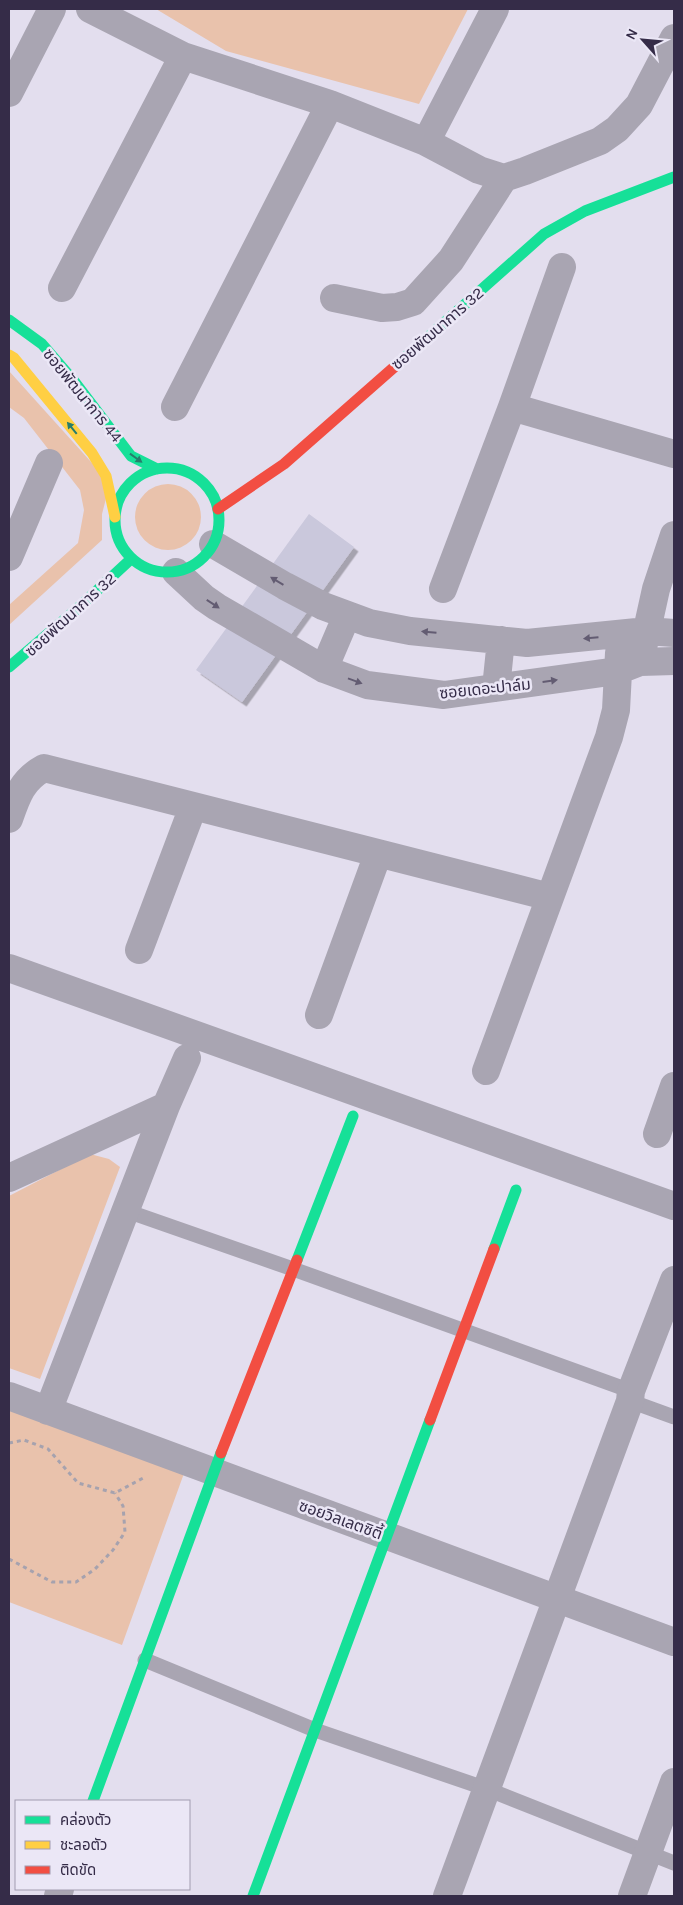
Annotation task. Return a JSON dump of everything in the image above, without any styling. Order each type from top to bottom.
[{"type":"street","points":[[9,93],[52,9]]},
{"type":"street","points":[[90,9],[183,56],[330,104],[426,142],[479,170],[504,178],[600,140],[618,129],[664,73],[674,38]]},
{"type":"street","points":[[426,142],[495,9]]},
{"type":"street","points":[[62,288],[183,56]]},
{"type":"street","points":[[174,407],[330,104]]},
{"type":"street","name":"ซอยพัฒนาการ 32","points":[[218,509],[284,464],[544,234],[585,211],[674,177]]},
{"type":"street","points":[[334,298],[382,308],[397,307],[413,302],[452,260],[504,178]]},
{"type":"street","points":[[444,589],[562,268]]},
{"type":"street","name":"ซอยพัฒนาการ 44","points":[[9,320],[42,344],[74,381],[131,456],[157,469]]},
{"type":"street","name":"ซอยพัฒนาการ 44","points":[[9,355],[14,358],[92,453],[106,476],[115,517]]},
{"type":"street","points":[[512,407],[674,454]]},
{"type":"street","points":[[9,557],[49,463]]},
{"type":"street","points":[[157,469],[179,469],[192,474],[204,483],[213,495],[218,509],[219,527],[213,544],[204,557],[191,566],[176,572],[160,572],[144,568],[131,559],[120,544],[115,527],[116,509],[122,493],[133,480],[147,471],[157,469]]},
{"type":"street","points":[[486,1071],[609,737],[629,666],[634,632],[656,589],[674,536]]},
{"type":"street","points":[[213,544],[323,606],[369,623],[410,631],[527,643],[634,632],[674,632]]},
{"type":"street","name":"ซอยพัฒนาการ 32","points":[[9,667],[77,609],[131,559]]},
{"type":"street","name":"ซอยเดอะปาล์ม","points":[[176,572],[204,598],[217,607],[324,669],[367,685],[444,695],[629,666],[674,661]]},
{"type":"street","points":[[324,669],[347,614]]},
{"type":"street","points":[[496,688],[501,640]]},
{"type":"street","points":[[9,818],[19,792],[30,775],[44,768],[550,897]]},
{"type":"street","points":[[139,950],[193,807]]},
{"type":"street","points":[[319,1015],[378,854]]},
{"type":"street","points":[[9,968],[674,1206]]},
{"type":"street","points":[[48,1411],[124,1210],[187,1058]]},
{"type":"street","points":[[657,1134],[674,1086]]},
{"type":"street","points":[[9,1178],[166,1106]]},
{"type":"street","points":[[92,1800],[214,1472],[352,1116]]},
{"type":"street","points":[[253,1896],[516,1190]]},
{"type":"street","points":[[447,1896],[674,1280]]},
{"type":"street","name":"ซอยวิลเลตซิตี้","points":[[9,1396],[674,1642]]},
{"type":"street","points":[[632,1896],[674,1782]]},
{"type":"lane","points":[[124,1210],[464,1330],[631,1396],[674,1417]]},
{"type":"lane","points":[[145,1660],[315,1730],[487,1789],[674,1863]]},
{"type":"path","points":[[9,1443],[24,1440],[48,1449],[78,1483],[115,1493],[123,1506],[125,1532],[113,1550],[96,1568],[76,1582],[52,1582],[9,1559]]},
{"type":"path","points":[[115,1493],[156,1471],[187,1462]]},
{"type":"shaded area","points":[[156,9],[468,9],[419,104],[226,51]]},
{"type":"shaded area","points":[[9,371],[110,483],[102,514],[102,540],[9,625],[9,605],[78,543],[84,510],[80,490],[24,418],[9,407]]},
{"type":"shaded area","points":[[168,484],[181,487],[191,494],[198,504],[201,517],[198,530],[191,540],[181,547],[168,550],[155,547],[145,540],[138,530],[135,517],[138,504],[145,494],[155,487]]},
{"type":"shaded area","points":[[90,1154],[109,1159],[120,1167],[40,1379],[9,1368],[9,1196]]},
{"type":"shaded area","points":[[9,1404],[187,1465],[122,1645],[9,1602]]},
{"type":"building","points":[[309,514],[354,547],[242,702],[196,670]]},
{"type":"traffic: fast","points":[[400,362],[544,234],[585,211],[674,177]]},
{"type":"traffic: fast","points":[[9,320],[42,344],[74,381],[131,456],[157,469]]},
{"type":"traffic: fast","points":[[167,468],[187,472],[204,483],[215,500],[219,520],[215,540],[204,557],[187,568],[167,572],[147,568],[130,557],[119,540],[115,520],[119,500],[130,483],[147,472],[167,468]]},
{"type":"traffic: fast","points":[[9,667],[77,609],[131,559]]},
{"type":"traffic: fast","points":[[297,1260],[353,1116]]},
{"type":"traffic: fast","points":[[494,1249],[516,1190]]},
{"type":"traffic: fast","points":[[253,1896],[430,1420]]},
{"type":"traffic: fast","points":[[93,1800],[221,1453]]},
{"type":"traffic: slow","points":[[9,355],[14,358],[92,453],[106,476],[115,517]]},
{"type":"traffic: jam","points":[[218,509],[284,464],[400,362]]},
{"type":"traffic: jam","points":[[430,1420],[494,1249]]},
{"type":"traffic: jam","points":[[221,1453],[297,1260]]}]
